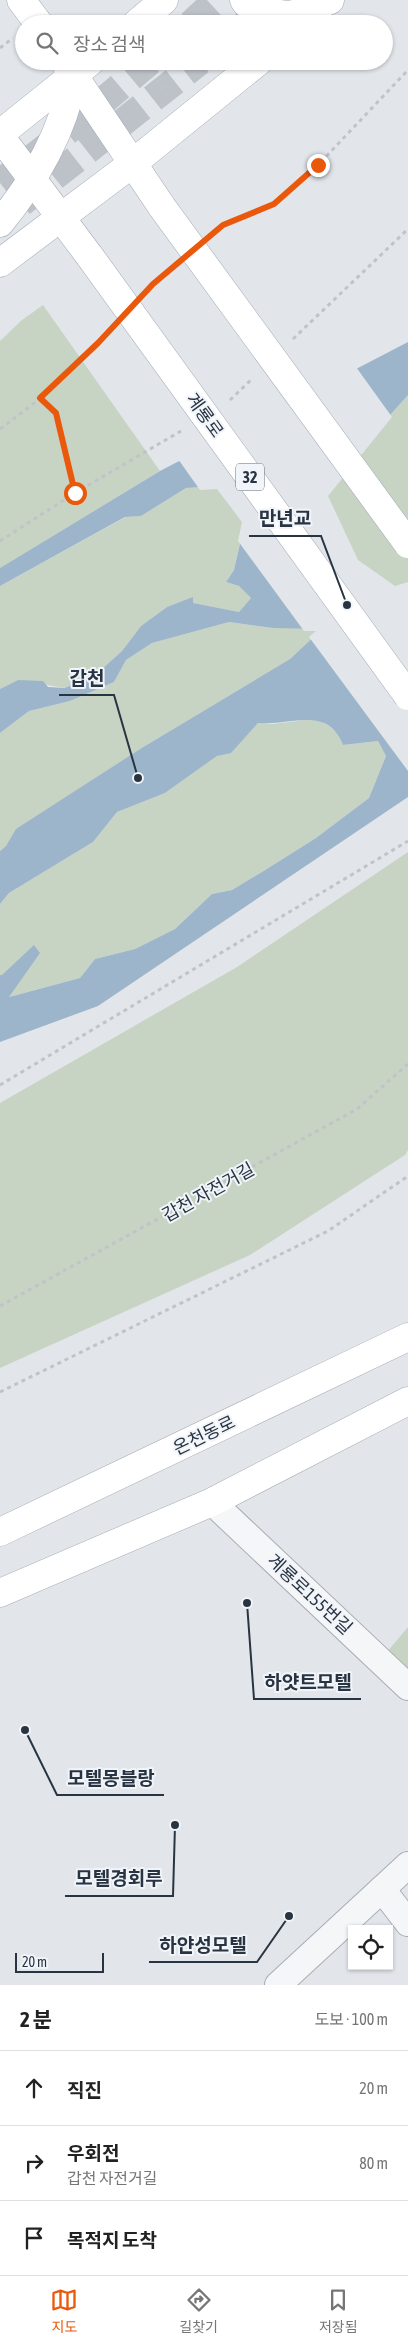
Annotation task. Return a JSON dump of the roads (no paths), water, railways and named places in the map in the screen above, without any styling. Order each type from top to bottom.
[{"type":"main road","points":[[20,0],[32,15]]},
{"type":"main road","points":[[146,15],[164,0]]},
{"type":"main road","points":[[244,0],[246,4],[275,15]]},
{"type":"main road","points":[[286,15],[301,13],[330,0]]},
{"type":"main road","points":[[317,15],[335,0]]},
{"type":"main road","points":[[0,135],[72,70]]},
{"type":"main road","points":[[0,223],[26,190],[49,151],[63,117],[75,70]]},
{"type":"main road","points":[[78,70],[132,163],[162,207],[408,544]]},
{"type":"main road","points":[[0,263],[132,163],[248,70]]},
{"type":"main road","name":"계룡로","points":[[0,135],[408,696]]},
{"type":"main road","name":"온천동로","points":[[0,1532],[408,1337]]},
{"type":"main road","points":[[0,1593],[212,1502],[408,1401]]},
{"type":"street","name":"계룡로155번길","points":[[212,1502],[408,1687]]},
{"type":"street","points":[[278,1985],[408,1865]]},
{"type":"street","points":[[382,1890],[408,1923]]},
{"type":"water","points":[[408,342],[408,395],[373,434],[325,496],[356,561],[394,588],[408,585],[408,797],[98,1006],[0,1042],[0,975],[34,945],[40,953],[9,997],[80,978],[95,959],[135,949],[175,929],[212,894],[232,890],[262,872],[316,838],[369,798],[386,756],[378,741],[343,745],[336,733],[328,725],[318,721],[258,723],[231,753],[217,756],[165,793],[117,812],[93,842],[9,893],[0,904],[0,851],[6,846],[16,829],[140,749],[290,659],[322,629],[273,628],[229,622],[152,643],[126,660],[114,682],[70,701],[29,711],[0,733],[0,689],[18,680],[43,681],[48,687],[65,688],[102,669],[122,651],[141,626],[167,607],[193,597],[193,603],[239,612],[251,598],[239,586],[226,582],[234,570],[245,522],[218,486],[186,488],[141,516],[125,517],[0,586],[0,568],[160,471]]},
{"type":"tunnel","points":[[201,15],[217,0]]},
{"type":"tunnel","points":[[254,15],[269,0]]},
{"type":"tunnel","points":[[0,183],[75,125],[139,70]]},
{"type":"tunnel","points":[[21,203],[189,70]]},
{"type":"place","name":"만년교","points":[[347,605]]},
{"type":"place","name":"갑천","points":[[138,778]]},
{"type":"place","name":"하얏트모텔","points":[[247,1603]]},
{"type":"place","name":"모텔몽블랑","points":[[25,1730]]},
{"type":"place","name":"모텔경회루","points":[[175,1825]]},
{"type":"place","name":"하얀성모텔","points":[[289,1916]]}]
